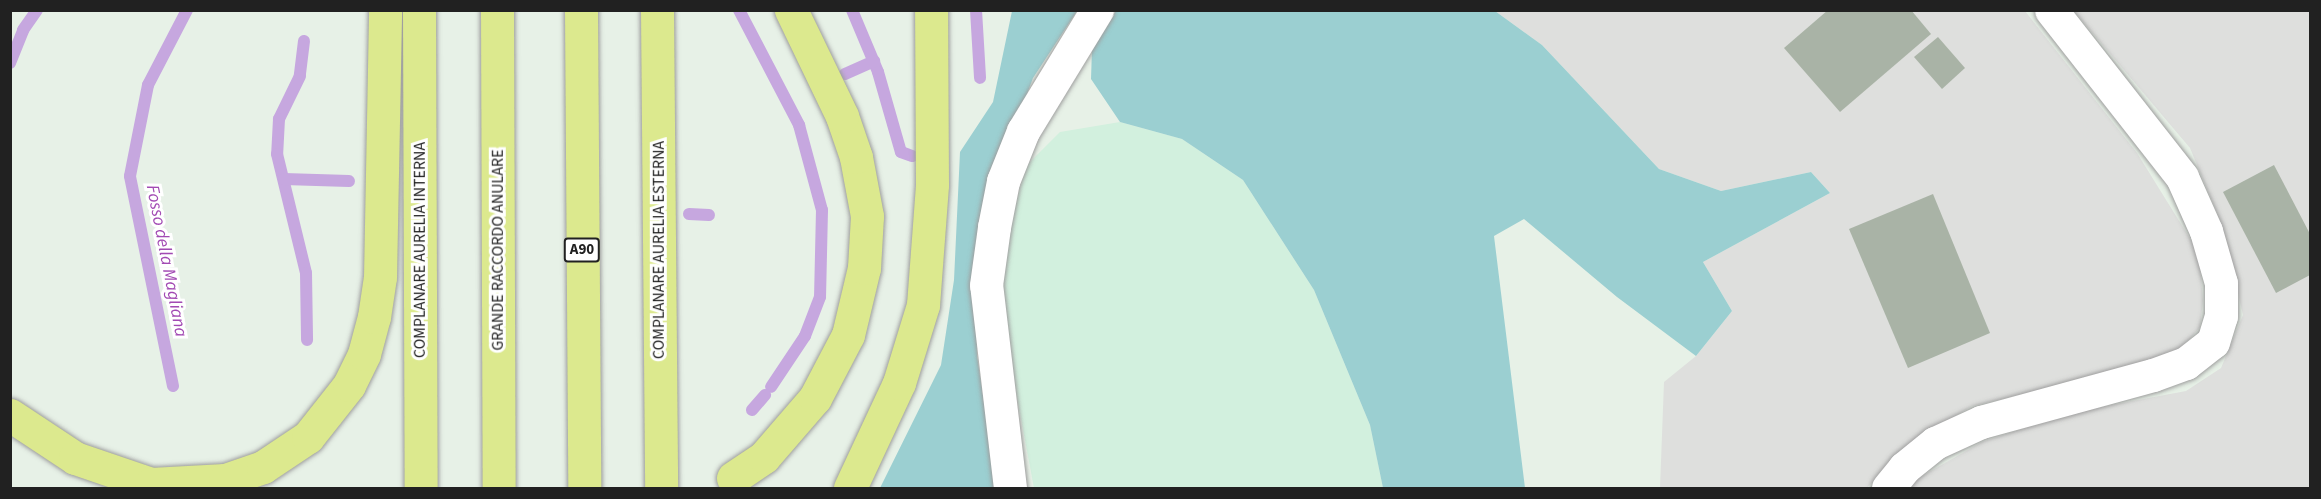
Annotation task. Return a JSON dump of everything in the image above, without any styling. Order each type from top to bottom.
[{"type":"highway","points":[[10,415],[75,458],[151,484],[225,480],[263,466],[308,437],[349,385],[364,354],[374,317],[380,277],[385,10]]},
{"type":"highway","name":"COMPLANARE AURELIA INTERNA","points":[[419,10],[421,489]]},
{"type":"highway","name":"GRANDE RACCORDO ANULARE","points":[[497,10],[499,489]]},
{"type":"highway","name":"A90","points":[[581,10],[584,489]]},
{"type":"highway","name":"COMPLANARE AURELIA ESTERNA","points":[[657,10],[661,489]]},
{"type":"highway","points":[[733,478],[764,457],[815,398],[848,335],[864,268],[867,216],[856,157],[842,116],[791,10]]},
{"type":"highway","points":[[850,489],[899,383],[922,305],[932,184],[931,10]]},
{"type":"street","points":[[1010,489],[986,285],[994,227],[1003,181],[1023,131],[1097,10]]},
{"type":"street","points":[[1888,489],[1904,468],[1935,443],[1981,422],[2153,375],[2186,363],[2213,342],[2221,316],[2221,282],[2206,231],[2182,177],[2051,10]]},
{"type":"shaded area","points":[[1012,11],[1077,11],[1033,78],[994,182],[976,299],[977,356],[997,488],[880,488],[941,365],[954,280],[960,152],[993,102]]},
{"type":"shaded area","points":[[1116,11],[1495,11],[1542,45],[1659,169],[1721,191],[1811,172],[1830,193],[1703,262],[1732,311],[1696,356],[1617,297],[1524,219],[1494,236],[1525,488],[1383,488],[1370,425],[1314,290],[1243,180],[1182,139],[1120,122],[1091,79],[1092,49]]},
{"type":"shaded area","points":[[1495,11],[2025,11],[2137,153],[2199,253],[2203,301],[2200,327],[2183,347],[2142,366],[1972,406],[1909,444],[1867,488],[1660,488],[1664,382],[1696,356],[1732,311],[1703,262],[1830,193],[1811,172],[1721,191],[1659,169],[1542,45]]},
{"type":"shaded area","points":[[2074,11],[2310,11],[2310,488],[1909,488],[1915,480],[1982,442],[2074,412],[2186,391],[2221,368],[2243,315],[2222,225],[2190,148]]},
{"type":"green space","points":[[1120,122],[1182,139],[1243,180],[1314,290],[1370,425],[1383,488],[1034,488],[995,281],[1026,166],[1060,132]]},
{"type":"building","points":[[1828,10],[1911,10],[1931,34],[1840,112],[1784,48]]},
{"type":"building","points":[[1938,37],[1965,68],[1942,89],[1914,57]]},
{"type":"building","points":[[2274,165],[2310,234],[2310,275],[2276,293],[2223,192]]},
{"type":"building","points":[[1933,194],[1990,333],[1908,368],[1849,229]]},
{"type":"waterway","points":[[10,63],[23,30],[37,10]]},
{"type":"waterway","name":"Fosso della Magliana","points":[[173,386],[130,176],[148,85],[187,10]]},
{"type":"waterway","points":[[739,10],[799,125],[822,210],[820,297],[805,336],[771,387]]},
{"type":"waterway","points":[[852,10],[878,72],[901,152],[912,156]]},
{"type":"waterway","points":[[976,10],[980,78]]},
{"type":"waterway","points":[[304,41],[300,76],[279,119],[277,154],[306,273],[307,340]]},
{"type":"waterway","points":[[845,74],[874,61]]},
{"type":"waterway","points":[[284,179],[349,181]]},
{"type":"waterway","points":[[689,214],[709,215]]},
{"type":"waterway","points":[[752,410],[765,395]]}]
